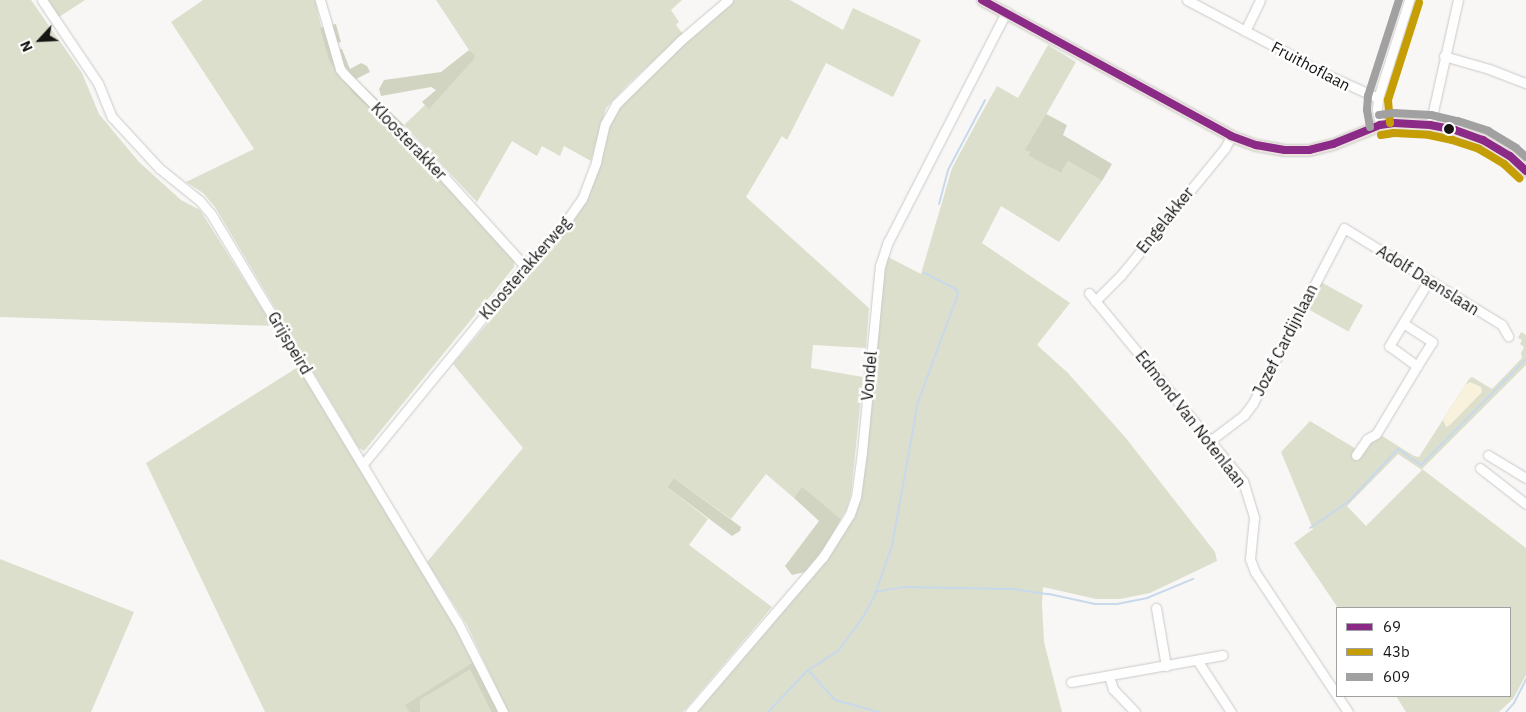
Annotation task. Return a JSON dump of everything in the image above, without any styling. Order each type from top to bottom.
[{"type":"main road","points":[[982,0],[1231,136],[1256,145],[1285,150],[1309,150],[1333,144],[1380,125],[1394,123],[1430,125],[1455,130],[1483,140],[1510,156],[1526,171]]},
{"type":"street","name":"Grijspeird","points":[[42,0],[98,83],[112,117],[159,168],[199,200],[211,214],[457,621],[502,712]]},
{"type":"street","name":"Kloosterakker","points":[[320,0],[340,69],[426,157],[525,266]]},
{"type":"street","name":"Kloosterakkerweg","points":[[363,464],[525,266],[560,230],[582,199],[594,168],[605,124],[616,104],[680,41],[728,0]]},
{"type":"street","name":"Fruithoflaan","points":[[1187,0],[1342,84],[1378,98]]},
{"type":"street","points":[[1245,31],[1260,0]]},
{"type":"street","points":[[1380,125],[1377,109],[1378,98],[1409,0]]},
{"type":"street","points":[[1430,125],[1458,0]]},
{"type":"street","name":"Vondel","points":[[690,712],[823,557],[850,514],[856,498],[862,452],[880,266],[888,242],[1006,12]]},
{"type":"street","points":[[1444,56],[1489,69],[1526,83]]},
{"type":"street","name":"Engelakker","points":[[1095,301],[1121,275],[1224,148],[1231,136]]},
{"type":"street","name":"Adolf Daenslaan","points":[[1344,228],[1502,325],[1508,336]]},
{"type":"street","name":"Jozef Cardijnlaan","points":[[1211,440],[1244,415],[1254,403],[1344,228]]},
{"type":"street","points":[[1417,366],[1389,346],[1429,280]]},
{"type":"street","name":"Edmond Van Notenlaan","points":[[1089,293],[1243,481],[1251,501],[1254,518],[1250,559],[1255,572],[1336,694]]},
{"type":"street","points":[[1356,455],[1367,439],[1376,434],[1432,342],[1403,324]]},
{"type":"street","points":[[1488,455],[1526,478]]},
{"type":"street","points":[[1480,468],[1526,504]]},
{"type":"street","points":[[1156,608],[1166,666]]},
{"type":"street","points":[[1071,682],[1223,655]]},
{"type":"street","points":[[1197,660],[1231,712]]},
{"type":"street","points":[[1109,676],[1112,689],[1135,712]]},
{"type":"street","name":"Edmond Van Notenlaan","points":[[1338,697],[1348,712]]},
{"type":"green space","points":[[0,0],[31,0],[82,73],[99,114],[139,162],[181,200],[200,210],[273,326],[0,317]]},
{"type":"green space","points":[[48,0],[85,0],[59,17]]},
{"type":"green space","points":[[203,0],[315,0],[329,61],[353,94],[397,134],[514,258],[514,267],[364,451],[358,447],[215,207],[203,193],[186,182],[254,149],[171,22]]},
{"type":"green space","points":[[436,0],[682,0],[671,10],[679,22],[676,25],[683,34],[628,84],[606,108],[591,161],[564,146],[560,156],[542,146],[537,156],[512,141],[477,202],[404,125],[425,105],[429,108],[475,55],[469,50]]},
{"type":"green space","points":[[734,0],[790,0],[843,30],[853,8],[921,40],[893,97],[826,63],[787,140],[782,136],[746,197],[869,308],[866,348],[813,345],[811,368],[863,377],[851,494],[847,508],[841,519],[802,488],[794,498],[766,474],[731,519],[674,478],[667,487],[708,519],[689,545],[772,607],[683,712],[508,712],[467,625],[427,562],[523,448],[453,364],[558,241],[585,203],[595,177],[610,118],[615,110],[698,29]]},
{"type":"green space","points":[[336,24],[341,42],[336,43],[337,49],[342,49],[350,69],[361,63],[367,66],[370,72],[356,79],[404,125],[397,134],[353,94],[329,61],[320,28]]},
{"type":"green space","points":[[1048,45],[1076,62],[1026,150],[1030,152],[1028,154],[1061,173],[1068,161],[1102,181],[1059,242],[1001,206],[982,243],[1070,303],[1037,345],[1068,373],[1125,437],[1215,552],[1217,561],[1150,593],[1120,599],[1096,599],[1043,587],[1044,642],[1062,712],[695,712],[811,577],[854,514],[881,289],[888,257],[921,274],[952,168],[980,116],[997,86],[1018,98]]},
{"type":"green space","points":[[469,50],[475,55],[474,59],[429,109],[422,102],[436,90],[431,87],[381,96],[379,89],[384,80],[441,72]]},
{"type":"green space","points":[[1046,114],[1067,125],[1063,135],[1112,164],[1102,181],[1068,161],[1061,173],[1028,155],[1030,152],[1025,150]]},
{"type":"green space","points":[[1321,282],[1363,305],[1348,332],[1306,308]]},
{"type":"green space","points":[[1521,332],[1526,335],[1526,365],[1422,469],[1526,548],[1526,675],[1513,699],[1499,712],[1406,712],[1397,697],[1511,697],[1511,607],[1337,607],[1294,543],[1313,529],[1281,452],[1310,421],[1356,449],[1366,445],[1379,434],[1414,456],[1419,457],[1469,379],[1472,377],[1492,389],[1522,358],[1521,353],[1524,347],[1520,344],[1522,340],[1518,338]],"holes":[[[1398,454],[1422,470],[1366,526],[1347,506]]]},
{"type":"green space","points":[[298,367],[451,620],[473,662],[406,705],[409,712],[265,712],[146,463]]},
{"type":"green space","points":[[674,478],[741,527],[740,531],[732,536],[667,487]]},
{"type":"green space","points":[[802,487],[841,519],[824,548],[805,572],[792,575],[785,566],[819,521],[794,498]]},
{"type":"green space","points":[[0,559],[134,612],[91,712],[0,712]]},
{"type":"green space","points":[[473,662],[499,712],[491,712],[470,670],[420,700],[420,712],[409,712],[405,705]]},
{"type":"green space","points":[[470,670],[491,712],[420,712],[420,700]]},
{"type":"sand","points":[[1470,382],[1481,387],[1482,392],[1446,427],[1443,420],[1465,385]]},
{"type":"waterway","points":[[939,204],[948,170],[985,100]]},
{"type":"waterway","points":[[768,712],[808,670],[838,651],[863,617],[874,597],[892,546],[918,402],[958,294],[956,289],[924,273]]},
{"type":"waterway","points":[[1310,528],[1348,502],[1398,449],[1421,465],[1526,359]]},
{"type":"waterway","points":[[875,592],[903,587],[1012,589],[1049,594],[1095,604],[1117,604],[1147,598],[1193,579]]},
{"type":"waterway","points":[[808,670],[835,700],[879,712]]},
{"type":"waterway","points":[[1506,712],[1514,703],[1526,679]]},
{"type":"transit line","name":"69","points":[[982,0],[1231,136],[1256,145],[1285,150],[1309,150],[1333,144],[1380,125],[1394,123],[1430,125],[1455,130],[1483,140],[1510,156],[1526,171]]},
{"type":"transit line","name":"609","points":[[1370,127],[1367,110],[1368,96],[1399,0]]},
{"type":"transit line","name":"43b","points":[[1390,123],[1388,100],[1419,3]]},
{"type":"transit line","name":"609","points":[[1379,115],[1394,113],[1431,115],[1458,121],[1488,131],[1516,148],[1526,157]]},
{"type":"transit line","name":"43b","points":[[1381,135],[1394,133],[1429,135],[1452,140],[1479,149],[1504,164],[1519,178]]}]
